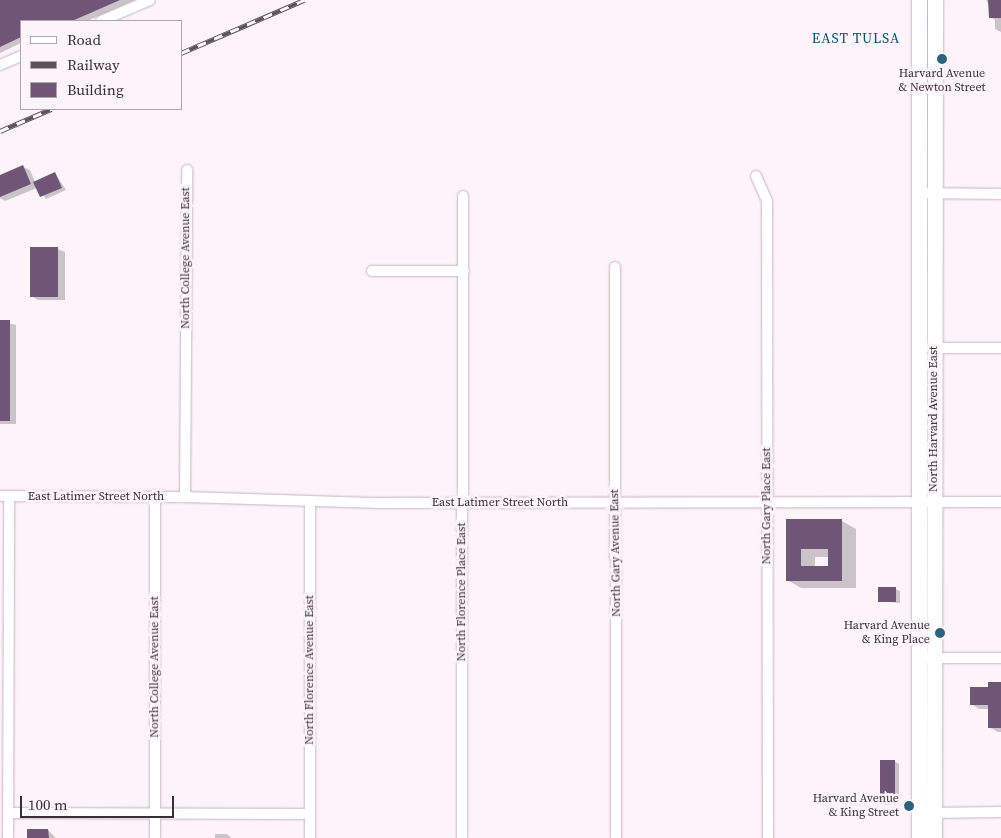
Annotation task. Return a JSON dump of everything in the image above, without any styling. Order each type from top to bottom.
[{"type":"main road","name":"North Harvard Avenue East","points":[[919,0],[919,49],[927,193]]},
{"type":"main road","name":"North Harvard Avenue East","points":[[919,838],[926,812],[927,193],[935,48],[935,0]]},
{"type":"main road","points":[[919,49],[935,48]]},
{"type":"main road","name":"North Harvard Avenue East","points":[[926,812],[934,838]]},
{"type":"street","points":[[103,20],[150,0]]},
{"type":"street","points":[[0,65],[20,56]]},
{"type":"street","name":"North College Avenue East","points":[[185,497],[187,170]]},
{"type":"street","name":"North Gary Place East","points":[[756,176],[767,201],[768,838]]},
{"type":"street","points":[[927,193],[1001,194]]},
{"type":"street","name":"North Florence Place East","points":[[462,838],[463,196]]},
{"type":"street","name":"North Gary Avenue East","points":[[614,267],[616,838]]},
{"type":"street","points":[[372,271],[464,271]]},
{"type":"street","points":[[927,348],[1001,348]]},
{"type":"street","points":[[5,496],[8,838]]},
{"type":"street","name":"East Latimer Street North","points":[[5,496],[155,496],[310,501],[616,504],[1001,502]]},
{"type":"street","name":"North College Avenue East","points":[[155,496],[155,838]]},
{"type":"street","name":"North Florence Avenue East","points":[[310,501],[310,838]]},
{"type":"street","points":[[927,658],[1001,658]]},
{"type":"street","points":[[926,812],[1001,812]]},
{"type":"street","points":[[8,813],[310,814]]},
{"type":"building","points":[[0,0],[120,0],[74,20],[20,20],[20,37],[0,47]]},
{"type":"building","points":[[988,0],[1001,0],[1001,18],[989,18]]},
{"type":"building","points":[[23,165],[31,184],[0,197],[0,175]]},
{"type":"building","points":[[55,172],[62,188],[40,197],[33,182]]},
{"type":"building","points":[[30,247],[58,247],[58,297],[30,297]]},
{"type":"building","points":[[0,320],[10,320],[10,421],[0,421]]},
{"type":"building","points":[[786,519],[842,519],[842,581],[786,581]],"holes":[[[801,549],[828,549],[828,566],[801,566]]]},
{"type":"building","points":[[878,587],[896,587],[896,602],[878,602]]},
{"type":"building","points":[[988,682],[1001,682],[1001,728],[988,728],[988,705],[970,705],[970,687],[988,687]]},
{"type":"building","points":[[880,760],[895,760],[895,803],[880,803]]},
{"type":"building","points":[[27,829],[48,829],[49,838],[27,838]]},
{"type":"railway","points":[[182,53],[304,0]]},
{"type":"railway","points":[[0,131],[49,110]]},
{"type":"place","name":"Harvard Avenue & Newton Street","points":[[942,59]]},
{"type":"place","name":"Harvard Avenue & King Place","points":[[940,633]]},
{"type":"place","name":"Harvard Avenue & King Street","points":[[909,806]]},
{"type":"district","name":"EAST TULSA","points":[[856,38]]}]
